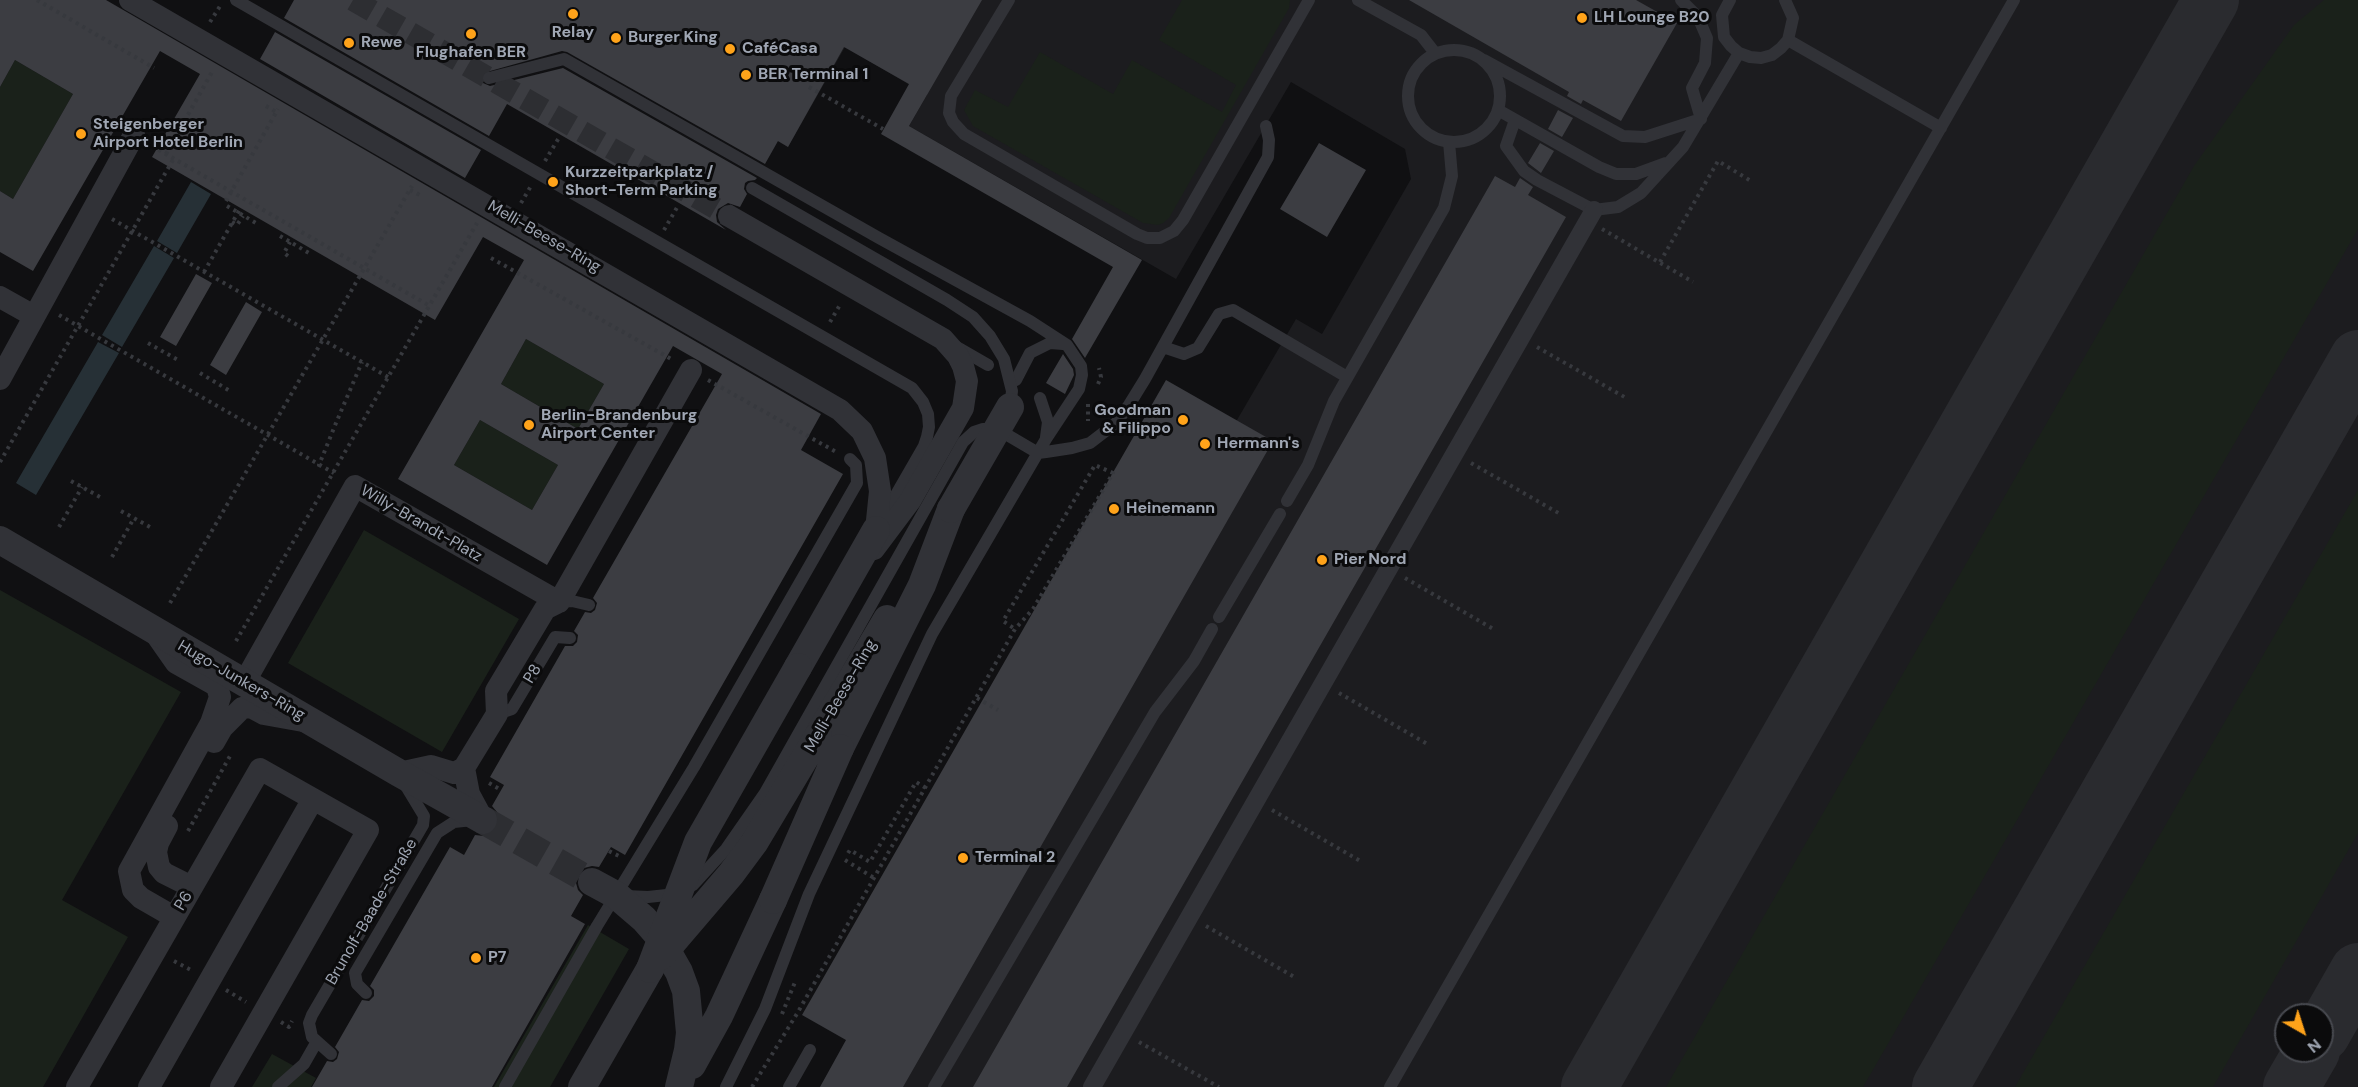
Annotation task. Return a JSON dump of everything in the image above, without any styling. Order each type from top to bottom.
[{"type":"street","name":"Melli-Beese-Ring","points":[[130,0],[840,410],[861,431],[874,458],[880,491],[874,539]]},
{"type":"street","points":[[0,379],[134,135]]},
{"type":"street","name":"Melli-Beese-Ring","points":[[582,1087],[650,969],[698,842],[843,588],[874,539],[910,501],[963,408],[967,381],[963,366],[943,339],[729,216]]},
{"type":"street","points":[[1092,1087],[1591,216]]},
{"type":"street","points":[[0,297],[37,310]]},
{"type":"street","points":[[399,773],[431,766],[454,773],[464,768],[497,714],[496,691],[544,609],[559,602],[691,370]]},
{"type":"street","name":"Melli-Beese-Ring","points":[[650,969],[731,874],[773,814],[951,509],[1013,393]]},
{"type":"street","name":"Willy-Brandt-Platz","points":[[244,683],[356,486],[559,602]]},
{"type":"street","points":[[679,1087],[719,1016],[840,748],[922,585],[951,509]]},
{"type":"street","name":"Hugo-Junkers-Ring","points":[[0,540],[483,820]]},
{"type":"street","points":[[153,630],[176,663],[217,686],[220,697],[211,723],[129,871],[133,890],[141,898],[174,917]]},
{"type":"street","points":[[192,887],[164,873],[159,867],[156,852],[158,843],[222,728],[242,708],[251,707],[264,714],[313,723]]},
{"type":"street","points":[[464,768],[469,794],[483,820]]},
{"type":"street","name":"P6","points":[[77,1087],[260,769],[368,830],[221,1087]]},
{"type":"street","points":[[149,1087],[313,799]]},
{"type":"street","points":[[604,889],[644,919],[658,935],[679,972],[686,991],[690,1033],[679,1087]]},
{"type":"lane","name":"Melli-Beese-Ring","points":[[236,0],[912,388],[918,394],[928,414],[927,437],[924,447],[874,539]]},
{"type":"lane","points":[[1009,0],[951,96],[949,113],[953,122],[964,134],[1147,238],[1160,238],[1174,231],[1183,220],[1309,0]]},
{"type":"lane","points":[[1358,0],[1420,35],[1435,53]]},
{"type":"lane","points":[[1681,0],[1698,17],[1707,38],[1705,63],[1692,88],[1701,119]]},
{"type":"lane","points":[[1725,2],[1722,15],[1724,37],[1739,53],[1761,58],[1772,55],[1788,40],[1793,18],[1785,0]]},
{"type":"lane","points":[[1390,1087],[2014,0]]},
{"type":"lane","points":[[1788,40],[1941,128]]},
{"type":"lane","points":[[1484,60],[1497,78],[1500,88],[1498,110],[1491,123],[1480,134],[1470,139],[1449,142],[1435,138],[1422,130],[1413,118],[1408,104],[1408,89],[1413,75],[1422,63],[1435,53],[1451,50],[1463,51],[1484,60],[1623,136],[1645,137],[1701,119]]},
{"type":"lane","points":[[1515,120],[1506,146],[1524,171],[1591,216],[1618,207],[1641,194],[1672,160],[1701,119],[1739,53]]},
{"type":"lane","points":[[489,78],[564,59],[1030,321],[1067,345],[1081,366],[1079,389],[1046,439],[932,634],[809,894],[765,1009],[726,1087]]},
{"type":"lane","points":[[1498,110],[1599,167],[1616,174],[1636,174],[1654,169],[1672,160]]},
{"type":"lane","points":[[604,889],[648,897],[676,894],[693,885],[726,849],[765,793],[963,442],[974,432],[991,429],[1004,433],[1038,453],[1090,443],[1116,423],[1130,405],[1268,157],[1269,140],[1266,126]]},
{"type":"lane","points":[[1287,501],[1308,465],[1334,401],[1444,208],[1452,176],[1449,142]]},
{"type":"lane","points":[[752,188],[973,317],[990,336],[1004,358],[1013,393]]},
{"type":"lane","points":[[1163,347],[1184,354],[1198,348],[1219,314],[1233,310],[1347,377]]},
{"type":"lane","points":[[943,339],[988,364]]},
{"type":"lane","points":[[1013,393],[1030,353],[1050,342],[1067,345]]},
{"type":"lane","points":[[1040,398],[1048,422],[1046,439]]},
{"type":"lane","points":[[505,1087],[604,889],[694,767],[857,483],[856,465],[850,459]]},
{"type":"lane","points":[[1219,617],[1280,514]]},
{"type":"lane","points":[[559,602],[572,601],[589,604]]},
{"type":"lane","points":[[934,1087],[1155,712],[1194,661],[1212,629]]},
{"type":"lane","name":"P8","points":[[497,714],[512,709],[555,637],[570,638]]},
{"type":"lane","name":"Brunolf-Baade-Straße","points":[[316,1043],[309,1030],[312,1015],[423,825],[424,816],[399,773]]},
{"type":"lane","name":"Brunolf-Baade-Straße","points":[[366,993],[357,984],[355,973],[436,833],[454,822],[483,820]]},
{"type":"lane","points":[[278,1087],[304,1064],[316,1043],[332,1054]]},
{"type":"lane","points":[[789,1087],[810,1050]]},
{"type":"path","points":[[37,0],[154,68]]},
{"type":"path","points":[[166,154],[212,72]]},
{"type":"path","points":[[809,87],[883,129]]},
{"type":"path","points":[[256,223],[227,204],[277,110],[266,106]]},
{"type":"path","points":[[134,135],[430,306]]},
{"type":"path","points":[[0,462],[174,158]]},
{"type":"path","points":[[1660,262],[1718,161],[1751,181]]},
{"type":"path","points":[[170,603],[411,188],[420,195]]},
{"type":"path","points":[[657,242],[679,204]]},
{"type":"path","points":[[93,208],[205,275],[388,377]]},
{"type":"path","points":[[205,275],[240,209]]},
{"type":"path","points":[[232,222],[237,225],[243,216]]},
{"type":"path","points":[[1591,216],[1693,282]]},
{"type":"path","points":[[236,641],[477,223]]},
{"type":"path","points":[[280,236],[309,253]]},
{"type":"path","points":[[288,256],[284,253],[290,242]]},
{"type":"path","points":[[490,258],[850,459]]},
{"type":"path","points":[[37,310],[77,326],[334,473]]},
{"type":"path","points":[[1521,338],[1628,399]]},
{"type":"path","points":[[148,343],[163,349],[178,360]]},
{"type":"path","points":[[319,465],[362,362]]},
{"type":"path","points":[[200,373],[215,379],[230,391]]},
{"type":"path","points":[[1455,454],[1562,515]]},
{"type":"path","points":[[752,1087],[779,1045],[1015,629],[1033,609],[1113,473],[1095,465],[1003,621],[1015,629]]},
{"type":"path","points":[[72,481],[100,497]]},
{"type":"path","points":[[59,527],[82,487]]},
{"type":"path","points":[[121,511],[150,527]]},
{"type":"path","points":[[112,557],[134,518]]},
{"type":"path","points":[[1389,568],[1495,630]]},
{"type":"path","points":[[1323,684],[1429,745]]},
{"type":"path","points":[[977,698],[998,710]]},
{"type":"path","points":[[187,833],[232,754]]},
{"type":"path","points":[[874,878],[845,860],[849,850],[870,862],[916,782],[926,788]]},
{"type":"path","points":[[1256,800],[1362,862]]},
{"type":"path","points":[[1190,916],[1296,978]]},
{"type":"path","points":[[1123,1032],[1219,1087]]},
{"type":"shaded area","points":[[528,0],[2358,0],[2358,1087],[820,1087],[1237,420],[1296,319],[1322,334],[1411,179],[1405,149],[1291,82],[1176,279],[909,126],[927,95],[845,47],[788,147]]},
{"type":"shaded area","points":[[1182,0],[1290,0],[1289,8],[1169,218],[1163,223],[1158,225],[1143,223],[973,126],[964,110],[975,90],[1008,107],[1040,52],[1113,94],[1132,60],[1222,112],[1236,85],[1159,40]]},
{"type":"shaded area","points":[[2324,0],[2358,0],[2358,229],[1863,1087],[1666,1087],[2194,166],[2294,25]]},
{"type":"shaded area","points":[[15,60],[73,94],[13,199],[0,191],[0,87]]},
{"type":"shaded area","points":[[191,182],[211,194],[177,253],[157,241]]},
{"type":"shaded area","points":[[154,246],[174,258],[122,347],[102,335]]},
{"type":"shaded area","points":[[526,339],[604,384],[578,429],[501,384]]},
{"type":"shaded area","points":[[98,342],[119,353],[36,495],[16,483]]},
{"type":"shaded area","points":[[480,420],[558,465],[532,510],[454,465]]},
{"type":"shaded area","points":[[2358,490],[2358,833],[2213,1087],[2015,1087]]},
{"type":"shaded area","points":[[364,530],[519,619],[442,752],[288,663]]},
{"type":"shaded area","points":[[0,590],[181,692],[62,900],[128,937],[43,1087],[0,1087]]},
{"type":"shaded area","points":[[588,925],[629,949],[550,1087],[494,1087]]},
{"type":"shaded area","points":[[272,1054],[316,1078],[311,1087],[252,1087]]},
{"type":"building","points":[[0,0],[106,0],[821,414],[801,450],[843,474],[625,855],[611,847],[599,867],[584,868],[578,874],[576,883],[583,895],[571,916],[585,924],[492,1087],[312,1087],[327,1061],[333,1062],[337,1059],[339,1052],[335,1047],[362,1000],[369,1001],[374,996],[374,990],[370,986],[450,847],[464,855],[475,835],[492,834],[497,829],[499,819],[492,806],[504,785],[490,777],[565,646],[573,646],[577,642],[578,635],[574,631],[585,612],[591,613],[595,610],[597,603],[593,598],[722,374],[673,346],[547,565],[398,479],[524,260],[483,237],[435,320],[152,157],[200,74],[160,51],[33,271],[0,252],[0,191],[13,199],[73,94],[15,60],[0,87]],"holes":[[[526,339],[604,384],[578,429],[501,384]],[[480,420],[558,465],[532,510],[454,465]]]},
{"type":"building","points":[[294,0],[982,0],[909,126],[1142,260],[1085,358],[1072,339],[1113,267],[881,134],[909,84],[844,47],[788,147],[778,141],[765,164],[567,52],[562,51],[483,73],[481,79],[483,83],[490,86],[563,68],[757,178],[745,183],[744,189],[747,194],[740,207],[728,203],[718,209],[717,222],[726,230],[507,104],[489,136],[284,18]]},
{"type":"building","points":[[1409,0],[1636,0],[1677,23],[1621,121],[1583,100],[1581,104],[1567,96],[1569,92]]},
{"type":"building","points":[[275,32],[481,150],[465,178],[260,59]]},
{"type":"building","points":[[1558,110],[1573,118],[1562,137],[1548,129]]},
{"type":"building","points":[[1319,143],[1366,170],[1327,237],[1280,209]]},
{"type":"building","points":[[1540,143],[1554,151],[1541,173],[1528,163]]},
{"type":"building","name":"Pier Nord","points":[[1495,176],[1515,187],[1520,178],[1533,187],[1528,195],[1566,217],[1067,1087],[973,1087]]},
{"type":"building","points":[[196,274],[212,283],[176,346],[160,337]]},
{"type":"building","points":[[246,302],[262,312],[226,375],[210,365]]},
{"type":"building","points":[[1063,354],[1073,369],[1074,375],[1065,394],[1046,383]]},
{"type":"building","name":"Terminal 2","points":[[1166,380],[1273,441],[903,1087],[820,1087],[846,1040],[802,1015]]},
{"type":"taxiway","points":[[1589,1087],[2211,0]]},
{"type":"taxiway","points":[[1940,1087],[2358,358]]},
{"type":"taxiway","points":[[2334,1013],[2358,971]]},
{"type":"taxiway","points":[[2291,1087],[2305,1063]]},
{"type":"tunnel","points":[[353,0],[729,216]]},
{"type":"tunnel","points":[[483,820],[592,882]]},
{"type":"place","name":"Relay","points":[[573,14]]},
{"type":"place","name":"LH Lounge B20","points":[[1582,18]]},
{"type":"place","name":"Flughafen BER","points":[[471,34]]},
{"type":"place","name":"Burger King","points":[[616,38]]},
{"type":"place","name":"Rewe","points":[[349,43]]},
{"type":"place","name":"CaféCasa","points":[[730,49]]},
{"type":"place","name":"BER Terminal 1","points":[[746,75]]},
{"type":"place","name":"Steigenberger Airport Hotel Berlin","points":[[81,134]]},
{"type":"place","name":"Kurzzeitparkplatz / Short-Term Parking","points":[[553,182]]},
{"type":"place","name":"Goodman & Filippo","points":[[1183,420]]},
{"type":"place","name":"Berlin-Brandenburg Airport Center","points":[[529,425]]},
{"type":"place","name":"Hermann's","points":[[1205,444]]},
{"type":"place","name":"Heinemann","points":[[1114,509]]},
{"type":"place","name":"Pier Nord","points":[[1322,560]]},
{"type":"place","name":"Terminal 2","points":[[963,858]]},
{"type":"place","name":"P7","points":[[476,958]]}]
